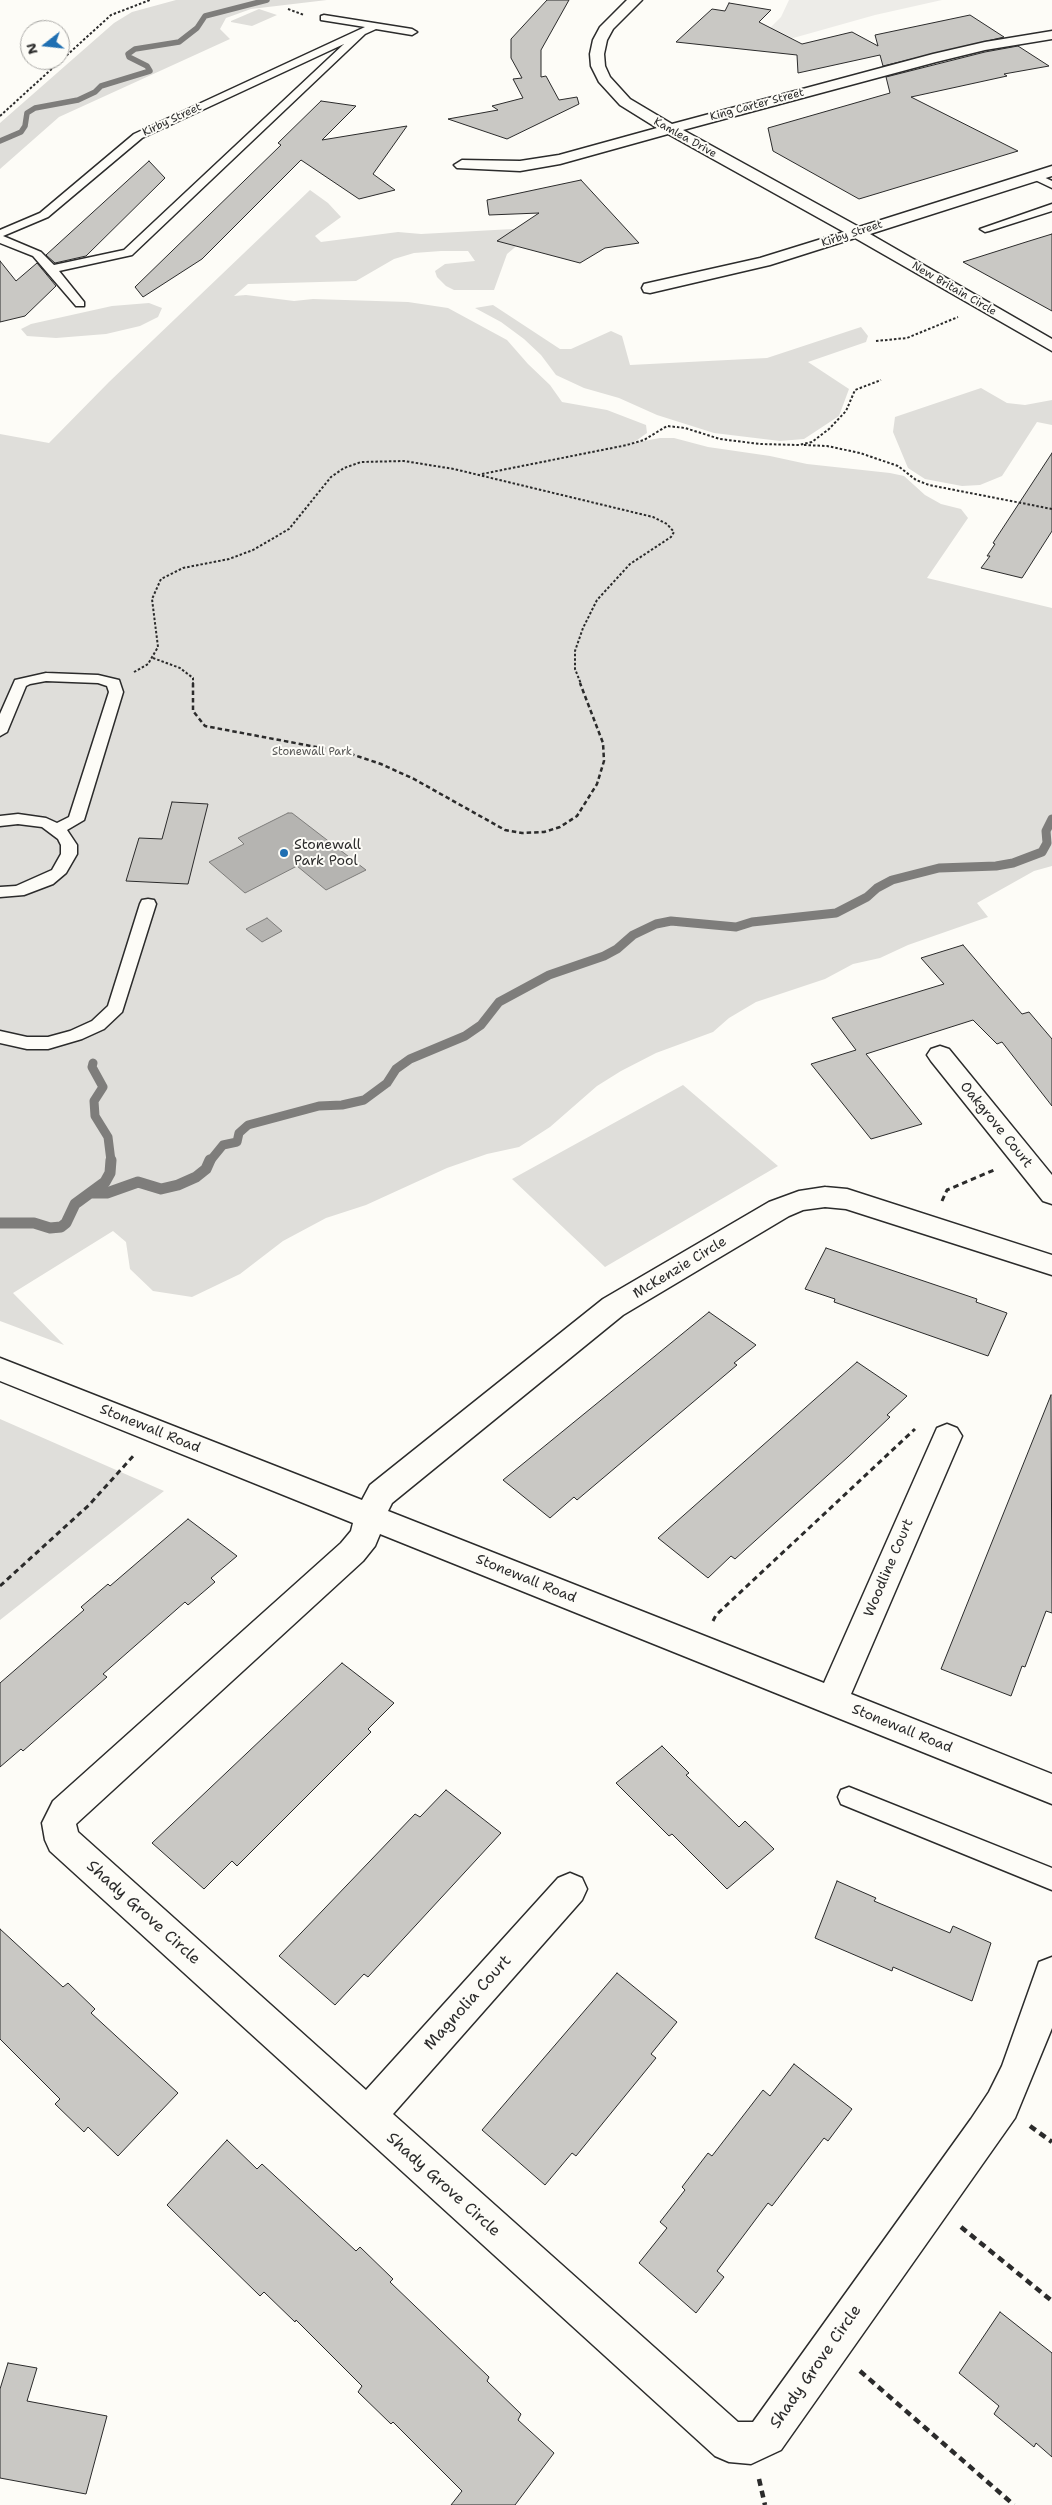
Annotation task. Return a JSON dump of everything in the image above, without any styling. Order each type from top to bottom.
[{"type":"street","name":"Kamlea Drive","points":[[635,0],[607,27],[600,40],[598,66],[611,89],[625,102],[669,129],[856,232]]},
{"type":"street","name":"King Carter Street","points":[[462,165],[496,167],[543,163],[933,58],[984,46],[1052,35]]},
{"type":"street","name":"Kirby Street","points":[[650,288],[735,270],[1052,171]]},
{"type":"street","name":"New Britain Circle","points":[[856,232],[1052,346]]},
{"type":"street","name":"Oakgrove Court","points":[[940,1056],[1052,1194]]},
{"type":"street","name":"McKenzie Circle","points":[[371,1517],[374,1506],[381,1494],[614,1307],[780,1209],[799,1201],[825,1198],[847,1199],[1052,1264]]},
{"type":"street","name":"Stonewall Road","points":[[0,1369],[1052,1789]]},
{"type":"street","name":"Woodline Court","points":[[832,1701],[934,1429]]},
{"type":"street","name":"Shady Grove Circle","points":[[371,1517],[364,1537],[352,1552],[65,1812],[59,1823],[62,1840],[729,2442],[751,2444],[767,2436],[1002,2105],[1028,2046],[1052,1974]]},
{"type":"street","name":"Magnolia Court","points":[[367,2116],[570,1889]]},
{"type":"lane","points":[[324,18],[412,32]]},
{"type":"lane","name":"Kirby Street","points":[[0,234],[44,215],[138,136],[375,26]]},
{"type":"lane","name":"Kirby Street","points":[[52,269],[118,256],[136,247],[361,32]]},
{"type":"lane","points":[[1035,176],[1052,186]]},
{"type":"lane","points":[[985,229],[1052,207]]},
{"type":"lane","points":[[0,240],[36,254],[52,269],[80,304]]},
{"type":"lane","points":[[0,732],[20,683],[26,680],[46,677],[98,679],[114,683],[116,692],[76,820],[57,828]]},
{"type":"lane","points":[[0,821],[33,820],[57,828],[65,836],[70,854],[58,873],[33,887],[0,892]]},
{"type":"lane","points":[[0,1037],[27,1043],[48,1042],[76,1035],[98,1025],[116,1008],[148,904]]},
{"type":"lane","points":[[849,1797],[1052,1879]]},
{"type":"path","points":[[0,116],[111,15],[150,0]]},
{"type":"path","points":[[876,342],[907,338],[959,317]]},
{"type":"path","points":[[799,445],[812,442],[829,429],[846,411],[855,390],[881,380]]},
{"type":"path","points":[[479,475],[627,445],[644,440],[667,426],[685,428],[720,439],[760,444],[828,446],[860,453],[898,466],[916,480],[929,484],[1052,509]]},
{"type":"path","points":[[114,683],[140,669],[153,658],[158,640],[152,599],[161,579],[182,568],[241,556],[289,529],[326,481],[337,472],[369,460],[432,465],[479,475],[653,517],[667,524],[674,532],[671,538],[634,561],[613,581],[597,600],[578,641],[575,651],[575,669],[603,743],[604,761],[597,784],[577,816],[560,827],[544,832],[513,832],[499,827],[414,779],[381,764],[338,751],[211,729],[204,726],[196,717],[193,678],[180,668],[153,658]]},
{"type":"path","points":[[930,1224],[947,1190],[1022,1158]]},
{"type":"path","points":[[716,1615],[934,1429]]},
{"type":"path","points":[[0,1586],[89,1505],[154,1431]]},
{"type":"path","points":[[932,2204],[1052,2300]]},
{"type":"path","points":[[832,2346],[1014,2505]]},
{"type":"shaded area","points":[[789,0],[942,0],[875,15],[747,51],[781,17]]},
{"type":"shaded area","name":"Stonewall Park Pool","points":[[288,813],[292,813],[366,870],[326,890],[297,866],[245,893],[209,862],[244,844],[238,838]]},
{"type":"shaded area","points":[[267,918],[282,931],[262,942],[246,929]]},
{"type":"green space","points":[[176,0],[327,0],[251,9],[226,18],[220,29],[230,39],[59,117],[0,169],[0,123],[60,70],[70,70],[70,62],[114,23],[132,12]]},
{"type":"green space","points":[[259,9],[277,15],[252,26],[231,22],[231,21]]},
{"type":"green space","name":"Stonewall Park","points":[[310,190],[328,203],[341,217],[315,236],[321,242],[398,232],[421,234],[513,229],[520,233],[520,243],[507,254],[494,290],[454,290],[446,286],[437,277],[435,271],[445,264],[475,261],[468,251],[441,251],[414,253],[394,259],[356,281],[248,284],[234,296],[246,295],[294,301],[313,299],[408,302],[448,308],[507,340],[550,385],[562,402],[607,410],[646,425],[647,433],[633,443],[660,438],[674,438],[708,447],[770,456],[807,464],[890,473],[904,476],[925,495],[941,504],[961,509],[968,518],[927,578],[1052,608],[1052,866],[1034,871],[977,903],[988,917],[908,945],[880,958],[853,964],[825,979],[756,1002],[729,1018],[713,1032],[656,1053],[621,1071],[597,1086],[550,1127],[519,1147],[487,1154],[447,1168],[366,1205],[326,1218],[283,1241],[240,1274],[192,1297],[153,1291],[130,1269],[126,1242],[113,1231],[13,1293],[64,1345],[0,1321],[0,434],[49,443],[109,382]]},
{"type":"green space","points":[[149,303],[162,308],[158,317],[140,326],[106,334],[56,338],[27,336],[21,329],[31,324],[112,306]]},
{"type":"green space","points":[[493,305],[560,349],[571,349],[611,331],[622,336],[630,365],[767,358],[861,327],[868,336],[866,342],[808,362],[849,389],[839,416],[804,439],[780,441],[714,433],[657,415],[619,398],[584,388],[556,375],[541,355],[524,339],[501,322],[475,308]]},
{"type":"green space","points":[[981,388],[1007,403],[1025,405],[1052,400],[1052,425],[1037,422],[1002,476],[980,485],[962,486],[925,479],[908,468],[893,432],[895,417]]},
{"type":"green space","points":[[683,1085],[778,1166],[605,1267],[512,1179]]},
{"type":"green space","points":[[0,1419],[164,1491],[0,1620]]},
{"type":"building","points":[[547,0],[569,0],[541,50],[541,77],[546,76],[559,100],[577,97],[579,104],[507,139],[448,119],[498,110],[492,106],[523,98],[513,79],[522,78],[511,58],[511,39]]},
{"type":"building","points":[[729,3],[771,10],[759,22],[802,44],[852,32],[878,46],[875,35],[970,15],[1004,37],[883,66],[880,55],[798,73],[797,55],[676,42],[712,9],[725,11]]},
{"type":"building","points":[[1018,46],[1049,66],[1004,74],[1007,76],[911,97],[1018,151],[859,199],[773,151],[768,128],[890,93],[886,77],[985,52]]},
{"type":"building","points":[[321,101],[356,106],[322,140],[407,126],[373,174],[395,190],[359,199],[301,160],[202,259],[143,297],[135,287],[281,145],[278,143]]},
{"type":"building","points":[[149,161],[165,178],[86,256],[55,263],[46,255]]},
{"type":"building","points":[[581,180],[639,243],[605,248],[580,263],[497,241],[539,213],[489,215],[487,200]]},
{"type":"building","points":[[1052,234],[1052,311],[963,262],[1026,242]]},
{"type":"building","points":[[0,261],[16,281],[37,263],[56,286],[25,316],[0,322]]},
{"type":"building","points":[[1052,453],[1052,531],[1022,578],[981,568],[990,556],[987,556],[995,544],[993,543]]},
{"type":"building","points":[[172,802],[208,804],[188,884],[126,881],[139,838],[162,839]]},
{"type":"building","points":[[963,945],[1022,1014],[1029,1012],[1052,1039],[1052,1106],[1002,1042],[997,1044],[973,1020],[866,1054],[922,1124],[871,1139],[811,1064],[856,1050],[832,1018],[944,984],[921,958]]},
{"type":"building","points":[[826,1248],[977,1299],[976,1302],[1007,1313],[988,1356],[834,1302],[835,1299],[805,1289]]},
{"type":"building","points":[[709,1312],[756,1345],[734,1363],[737,1365],[577,1500],[574,1497],[550,1518],[503,1480]]},
{"type":"building","points":[[857,1362],[907,1396],[887,1415],[890,1417],[848,1457],[735,1559],[731,1556],[708,1578],[658,1538]]},
{"type":"building","points":[[1051,1395],[1052,1613],[1046,1611],[1025,1667],[1022,1666],[1011,1696],[941,1669]]},
{"type":"building","points":[[188,1519],[237,1556],[211,1578],[215,1582],[188,1605],[185,1602],[103,1674],[107,1677],[23,1751],[21,1749],[0,1767],[0,1683],[84,1610],[81,1607],[108,1584],[110,1586]]},
{"type":"building","points":[[342,1663],[394,1703],[368,1729],[371,1732],[237,1866],[232,1861],[204,1889],[152,1843]]},
{"type":"building","points":[[662,1746],[689,1773],[686,1775],[739,1827],[745,1821],[774,1849],[727,1889],[672,1834],[669,1836],[616,1783]]},
{"type":"building","points":[[446,1790],[501,1833],[368,1977],[364,1974],[335,2005],[279,1956],[415,1814],[420,1817]]},
{"type":"building","points":[[837,1881],[876,1898],[874,1901],[950,1933],[953,1926],[991,1943],[972,2001],[893,1967],[892,1971],[815,1938]]},
{"type":"building","points":[[0,1929],[63,1987],[68,1983],[95,2009],[91,2013],[178,2093],[118,2156],[88,2127],[84,2132],[55,2104],[60,2099],[0,2039]]},
{"type":"building","points":[[617,1973],[677,2022],[651,2054],[656,2058],[576,2156],[572,2153],[545,2185],[482,2130]]},
{"type":"building","points":[[794,2064],[852,2109],[828,2141],[824,2138],[772,2206],[768,2203],[717,2271],[724,2277],[696,2313],[639,2263],[667,2228],[660,2222],[685,2190],[682,2187],[708,2153],[712,2156],[763,2090],[770,2096]]},
{"type":"building","points":[[227,2140],[257,2169],[262,2164],[356,2251],[360,2247],[393,2279],[390,2282],[489,2377],[487,2381],[521,2414],[518,2420],[554,2453],[515,2505],[451,2505],[462,2491],[393,2422],[391,2424],[358,2392],[362,2386],[296,2320],[295,2322],[264,2292],[260,2296],[167,2205]]},
{"type":"building","points":[[1000,2312],[1052,2353],[1052,2457],[1036,2443],[1034,2447],[994,2414],[999,2406],[959,2373]]},
{"type":"building","points":[[8,2363],[37,2368],[27,2401],[107,2416],[86,2494],[0,2478],[0,2389]]},
{"type":"waterway","points":[[0,141],[21,132],[25,126],[27,113],[35,108],[78,100],[95,92],[101,86],[150,71],[147,66],[129,57],[128,54],[135,49],[179,42],[197,28],[205,16],[267,0]]},
{"type":"waterway","points":[[210,1161],[223,1145],[237,1142],[239,1133],[248,1125],[319,1106],[342,1105],[364,1100],[387,1083],[396,1069],[410,1059],[465,1036],[481,1025],[499,1002],[549,975],[604,956],[617,949],[633,935],[656,924],[671,921],[736,927],[752,922],[836,913],[867,897],[877,888],[892,880],[939,868],[996,866],[1013,863],[1042,852],[1047,843],[1046,831],[1052,819]]},
{"type":"waterway","points":[[93,1063],[92,1067],[103,1087],[94,1101],[95,1116],[108,1137],[111,1161]]},
{"type":"waterway","points":[[92,1193],[107,1193],[138,1182],[161,1189],[178,1185],[196,1177],[206,1169],[210,1160]]},
{"type":"waterway","points":[[0,1223],[34,1223],[50,1228],[61,1227],[66,1223],[75,1204],[105,1182],[110,1173],[111,1161]]},
{"type":"place","name":"Stonewall Park Pool","points":[[284,853]]}]
